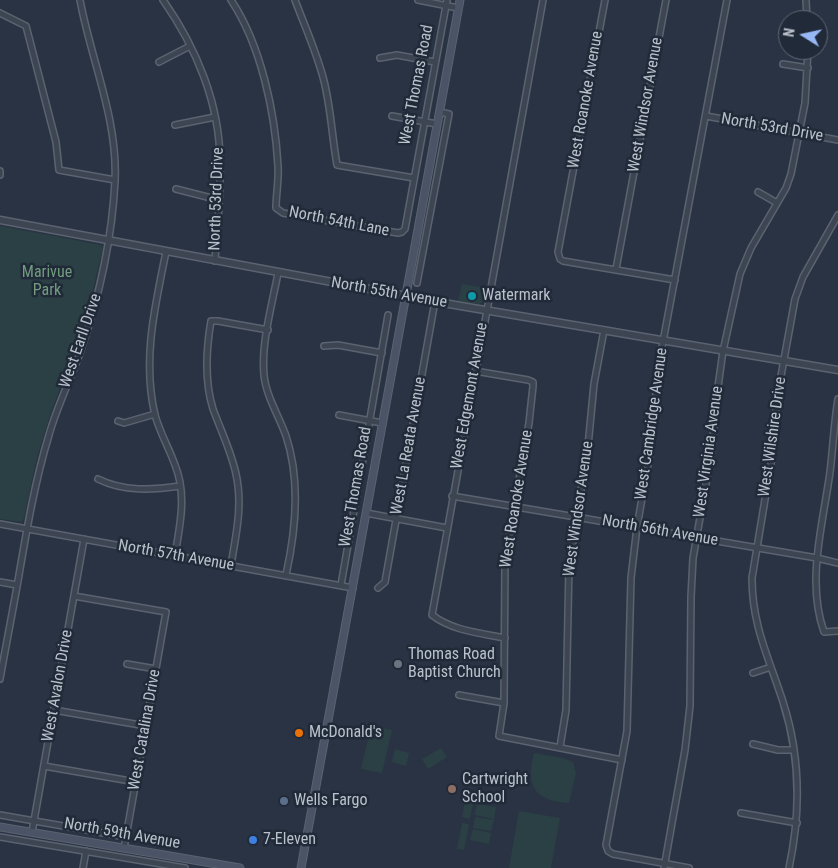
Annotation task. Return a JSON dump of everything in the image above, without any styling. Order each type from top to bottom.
[{"type":"main road","name":"West Thomas Road","points":[[301,868],[353,588],[404,296],[460,0]]},
{"type":"main road","name":"North 59th Avenue","points":[[0,827],[240,868]]},
{"type":"street","name":"West Earll Drive","points":[[0,680],[2,651],[17,585],[36,481],[49,434],[93,313],[110,241],[115,180],[114,145],[80,0]]},
{"type":"street","name":"North 53rd Drive","points":[[163,0],[173,14],[202,69],[215,116],[220,161],[215,261]]},
{"type":"street","name":"North 54th Lane","points":[[231,0],[246,27],[268,94],[274,123],[278,167],[276,208],[283,213],[398,233],[402,232]]},
{"type":"street","points":[[295,0],[312,43],[324,81],[334,137],[336,165],[414,178]]},
{"type":"street","points":[[418,0],[447,3],[458,8]]},
{"type":"street","name":"West Edgemont Avenue","points":[[505,638],[461,630],[440,621],[432,615],[543,0]]},
{"type":"street","name":"West Roanoke Avenue","points":[[605,0],[558,252],[560,259],[563,261],[616,270]]},
{"type":"street","name":"West Windsor Avenue","points":[[616,270],[666,0]]},
{"type":"street","name":"West Cambridge Avenue","points":[[665,866],[614,854],[608,851],[606,845],[627,731],[631,578],[637,527],[650,453],[656,388],[663,341],[727,0]]},
{"type":"street","name":"West Thomas Road","points":[[402,232],[405,229],[447,3]]},
{"type":"street","points":[[0,13],[26,26],[56,142],[59,170],[115,180]]},
{"type":"street","points":[[159,62],[190,46]]},
{"type":"street","points":[[380,58],[397,55],[436,62]]},
{"type":"street","name":"West Virginia Avenue","points":[[665,866],[685,750],[690,706],[693,558],[712,449],[716,401],[724,351],[740,274],[751,248],[791,174],[804,103],[808,60]]},
{"type":"street","points":[[783,64],[808,68]]},
{"type":"street","name":"West Thomas Road","points":[[417,283],[449,114],[440,112]]},
{"type":"street","points":[[175,125],[215,116]]},
{"type":"street","points":[[392,116],[437,124]]},
{"type":"street","name":"North 53rd Drive","points":[[706,116],[838,140]]},
{"type":"street","points":[[176,190],[219,200]]},
{"type":"street","points":[[758,192],[777,203]]},
{"type":"street","name":"West Wilshire Drive","points":[[789,868],[797,823],[798,788],[794,750],[784,703],[754,612],[752,578],[774,445],[777,398],[795,299],[803,277],[838,215]]},
{"type":"street","name":"North 55th Avenue","points":[[0,220],[404,296],[838,370]]},
{"type":"street","points":[[166,252],[152,325],[149,366],[155,414],[166,445],[176,465],[180,486],[182,504],[175,555]]},
{"type":"street","points":[[412,254],[422,256]]},
{"type":"street","points":[[616,270],[675,280]]},
{"type":"street","points":[[278,273],[263,357],[264,377],[286,437],[293,472],[295,500],[293,543],[286,575]]},
{"type":"street","name":"West La Reata Avenue","points":[[378,588],[385,582],[435,301]]},
{"type":"street","name":"West Thomas Road","points":[[341,585],[388,315]]},
{"type":"street","points":[[231,565],[240,500],[230,450],[213,408],[209,390],[206,352],[211,321],[268,330]]},
{"type":"street","name":"West Windsor Avenue","points":[[560,748],[566,710],[568,566],[589,438],[594,384],[604,330]]},
{"type":"street","points":[[324,346],[338,345],[382,354]]},
{"type":"street","name":"West Roanoke Avenue","points":[[475,371],[532,382],[529,422],[505,559],[504,703],[499,736],[560,748]]},
{"type":"street","points":[[838,400],[833,452],[817,558],[817,593],[820,620],[824,632],[838,631]]},
{"type":"street","points":[[118,421],[124,423],[155,414]]},
{"type":"street","points":[[339,415],[382,423]]},
{"type":"street","points":[[98,480],[145,490],[180,486]]},
{"type":"street","name":"North 56th Avenue","points":[[452,496],[838,563]]},
{"type":"street","points":[[366,513],[447,528]]},
{"type":"street","name":"North 57th Avenue","points":[[0,524],[353,588]]},
{"type":"street","name":"West Avalon Drive","points":[[32,832],[84,539]]},
{"type":"street","points":[[0,582],[17,585]]},
{"type":"street","name":"West Catalina Drive","points":[[74,596],[166,612],[124,848]]},
{"type":"street","points":[[127,664],[156,669]]},
{"type":"street","points":[[753,673],[771,667]]},
{"type":"street","points":[[459,695],[504,703]]},
{"type":"street","points":[[54,710],[146,726]]},
{"type":"street","points":[[753,744],[778,750],[794,750]]},
{"type":"street","points":[[560,748],[622,760]]},
{"type":"street","points":[[44,766],[136,782]]},
{"type":"street","points":[[741,813],[797,823]]},
{"type":"street","name":"North 59th Avenue","points":[[0,814],[126,837]]},
{"type":"street","name":"North 59th Avenue","points":[[0,837],[185,868]]},
{"type":"street","points":[[83,868],[86,852]]},
{"type":"street","points":[[171,867],[173,856]]},
{"type":"street","points":[[665,866],[689,868]]},
{"type":"green space","name":"Marivue Park","points":[[0,226],[101,245],[103,248],[85,322],[51,412],[36,461],[22,522],[0,519]]},
{"type":"green space","points":[[462,284],[486,288],[483,302],[479,304],[458,301]]},
{"type":"green space","points":[[371,726],[392,730],[382,773],[361,769]]},
{"type":"green space","points":[[441,748],[447,757],[428,769],[422,759]]},
{"type":"green space","points":[[395,749],[409,753],[406,766],[392,762]]},
{"type":"green space","points":[[534,753],[563,758],[573,762],[576,773],[569,803],[548,799],[536,790],[531,778]]},
{"type":"green space","points":[[467,791],[475,793],[470,819],[462,817]]},
{"type":"green space","points":[[477,804],[496,807],[494,819],[475,815]]},
{"type":"green space","points":[[519,811],[560,818],[551,868],[509,868]]},
{"type":"green space","points":[[475,817],[494,820],[491,831],[473,828]]},
{"type":"green space","points":[[462,823],[469,824],[464,850],[457,849]]},
{"type":"green space","points":[[473,829],[491,833],[489,844],[470,840]]},
{"type":"place","name":"Watermark","points":[[472,296]]},
{"type":"place","name":"Thomas Road Baptist Church","points":[[398,664]]},
{"type":"place","name":"McDonald's","points":[[299,733]]},
{"type":"place","name":"Cartwright School","points":[[452,789]]},
{"type":"place","name":"Wells Fargo","points":[[284,801]]},
{"type":"place","name":"7-Eleven","points":[[253,840]]}]
